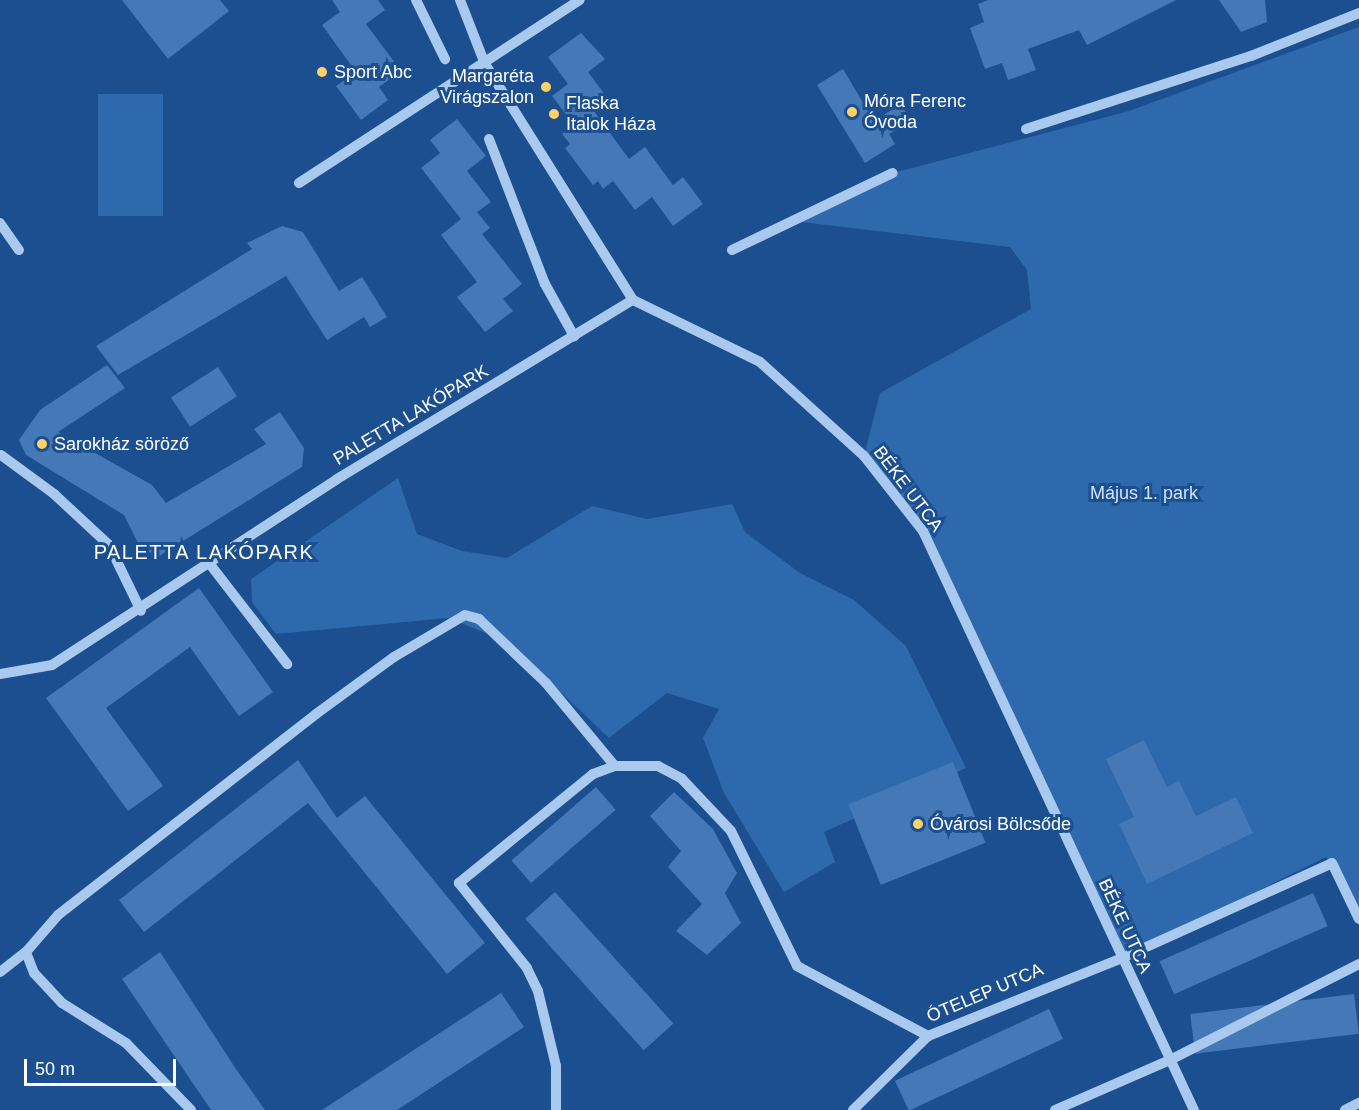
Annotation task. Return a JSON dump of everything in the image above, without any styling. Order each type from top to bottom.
[{"type":"street","points":[[416,0],[446,59]]},
{"type":"street","points":[[460,0],[485,64],[633,300]]},
{"type":"street","points":[[299,183],[580,0]]},
{"type":"street","points":[[1026,129],[1251,56],[1359,13]]},
{"type":"street","points":[[489,139],[545,284],[574,336]]},
{"type":"street","points":[[732,250],[893,173]]},
{"type":"street","points":[[0,223],[19,250]]},
{"type":"street","name":"PALETTA LAKÓPARK","points":[[0,674],[52,665],[141,611],[209,562],[633,300]]},
{"type":"street","name":"BÉKE UTCA","points":[[633,300],[760,362],[864,456],[923,531],[1194,1110]]},
{"type":"street","points":[[1,455],[54,494],[109,545],[141,611]]},
{"type":"street","points":[[209,562],[287,664]]},
{"type":"street","points":[[0,972],[26,952],[58,915],[316,714],[394,657],[465,615],[479,619],[546,683],[615,766]]},
{"type":"street","points":[[556,1110],[556,1066],[538,991],[527,968],[459,883],[587,779],[615,766],[658,766],[682,779],[731,831],[797,966],[928,1036]]},
{"type":"street","name":"ÓTELEP UTCA","points":[[853,1110],[928,1036],[1122,958],[1332,862],[1359,920]]},
{"type":"street","points":[[26,952],[34,973],[62,1003],[126,1043],[190,1110]]},
{"type":"street","points":[[1055,1110],[1170,1060],[1359,964]]},
{"type":"street","points":[[1344,1110],[1359,1103]]},
{"type":"green space","name":"Május 1. park","points":[[1359,27],[1359,925],[1326,857],[1122,958],[923,531],[864,456],[880,393],[1031,309],[1027,270],[1010,247],[785,220],[893,173],[1129,111]]},
{"type":"green space","points":[[98,94],[163,94],[163,216],[98,216]]},
{"type":"green space","points":[[398,478],[417,534],[462,551],[507,558],[592,506],[647,519],[732,504],[745,532],[800,573],[854,600],[906,646],[966,768],[824,832],[835,862],[784,892],[724,793],[703,738],[719,709],[667,693],[609,738],[508,642],[448,618],[276,634],[252,602],[251,579]]},
{"type":"building","points":[[122,0],[220,0],[229,11],[168,59]]},
{"type":"building","points":[[332,0],[378,0],[385,10],[366,24],[401,71],[379,87],[388,100],[361,120],[336,86],[356,72],[322,25],[340,12]]},
{"type":"building","points":[[988,0],[1176,0],[1087,45],[1079,30],[1028,49],[1036,70],[1008,80],[1002,63],[985,69],[970,28],[984,22],[978,4]]},
{"type":"building","points":[[1219,0],[1265,0],[1267,22],[1241,32]]},
{"type":"building","points":[[581,33],[605,59],[588,72],[609,100],[594,111],[629,159],[645,147],[673,185],[683,177],[703,204],[673,226],[652,197],[635,210],[613,181],[603,189],[598,181],[593,185],[565,148],[570,144],[562,134],[574,125],[552,96],[568,84],[548,57]]},
{"type":"building","name":"Móra Ferenc Óvoda","points":[[843,69],[874,121],[901,104],[911,121],[889,134],[895,144],[865,163],[817,85]]},
{"type":"building","points":[[457,119],[486,156],[467,171],[491,202],[477,212],[490,228],[482,234],[522,284],[503,299],[513,311],[485,332],[457,297],[477,282],[441,235],[461,219],[421,168],[440,153],[430,140]]},
{"type":"building","points":[[282,226],[303,232],[339,291],[362,277],[387,317],[370,327],[364,317],[327,340],[286,276],[118,375],[96,346],[252,249],[247,243]]},
{"type":"building","points":[[107,365],[125,388],[58,432],[152,485],[166,503],[266,444],[254,429],[280,412],[304,448],[302,467],[159,556],[141,549],[124,515],[26,455],[19,440],[40,410]]},
{"type":"building","points":[[218,367],[237,396],[190,427],[171,397]]},
{"type":"building","points":[[199,588],[273,692],[239,716],[190,647],[106,708],[163,786],[128,811],[46,698]]},
{"type":"building","points":[[1144,740],[1167,787],[1179,781],[1196,816],[1236,797],[1253,833],[1147,884],[1119,824],[1134,817],[1106,759]]},
{"type":"building","points":[[298,760],[337,818],[365,796],[485,943],[447,974],[308,803],[144,932],[119,900]]},
{"type":"building","name":"Óvárosi Bölcsőde","points":[[953,762],[986,843],[881,885],[848,804]]},
{"type":"building","points":[[596,787],[616,810],[531,883],[511,860]]},
{"type":"building","points":[[674,792],[713,829],[737,873],[725,893],[741,923],[707,955],[676,931],[702,904],[668,867],[681,851],[650,816]]},
{"type":"building","points":[[555,892],[673,1024],[644,1050],[525,919]]},
{"type":"building","points":[[1313,893],[1328,926],[1174,994],[1160,961]]},
{"type":"building","points":[[160,952],[265,1110],[211,1110],[122,979]]},
{"type":"building","points":[[501,993],[524,1027],[397,1110],[322,1110]]},
{"type":"building","points":[[1354,994],[1359,1034],[1195,1054],[1190,1014]]},
{"type":"building","points":[[1049,1009],[1063,1039],[910,1110],[895,1081]]},
{"type":"place","name":"Sport Abc","points":[[322,72]]},
{"type":"place","name":"Margaréta Virágszalon","points":[[546,87]]},
{"type":"place","name":"Móra Ferenc Óvoda","points":[[852,112]]},
{"type":"place","name":"Flaska Italok Háza","points":[[554,114]]},
{"type":"place","name":"Sarokház söröző","points":[[42,444]]},
{"type":"place","name":"Óvárosi Bölcsőde","points":[[918,824]]},
{"type":"district","name":"PALETTA LAKÓPARK","points":[[204,552]]}]
